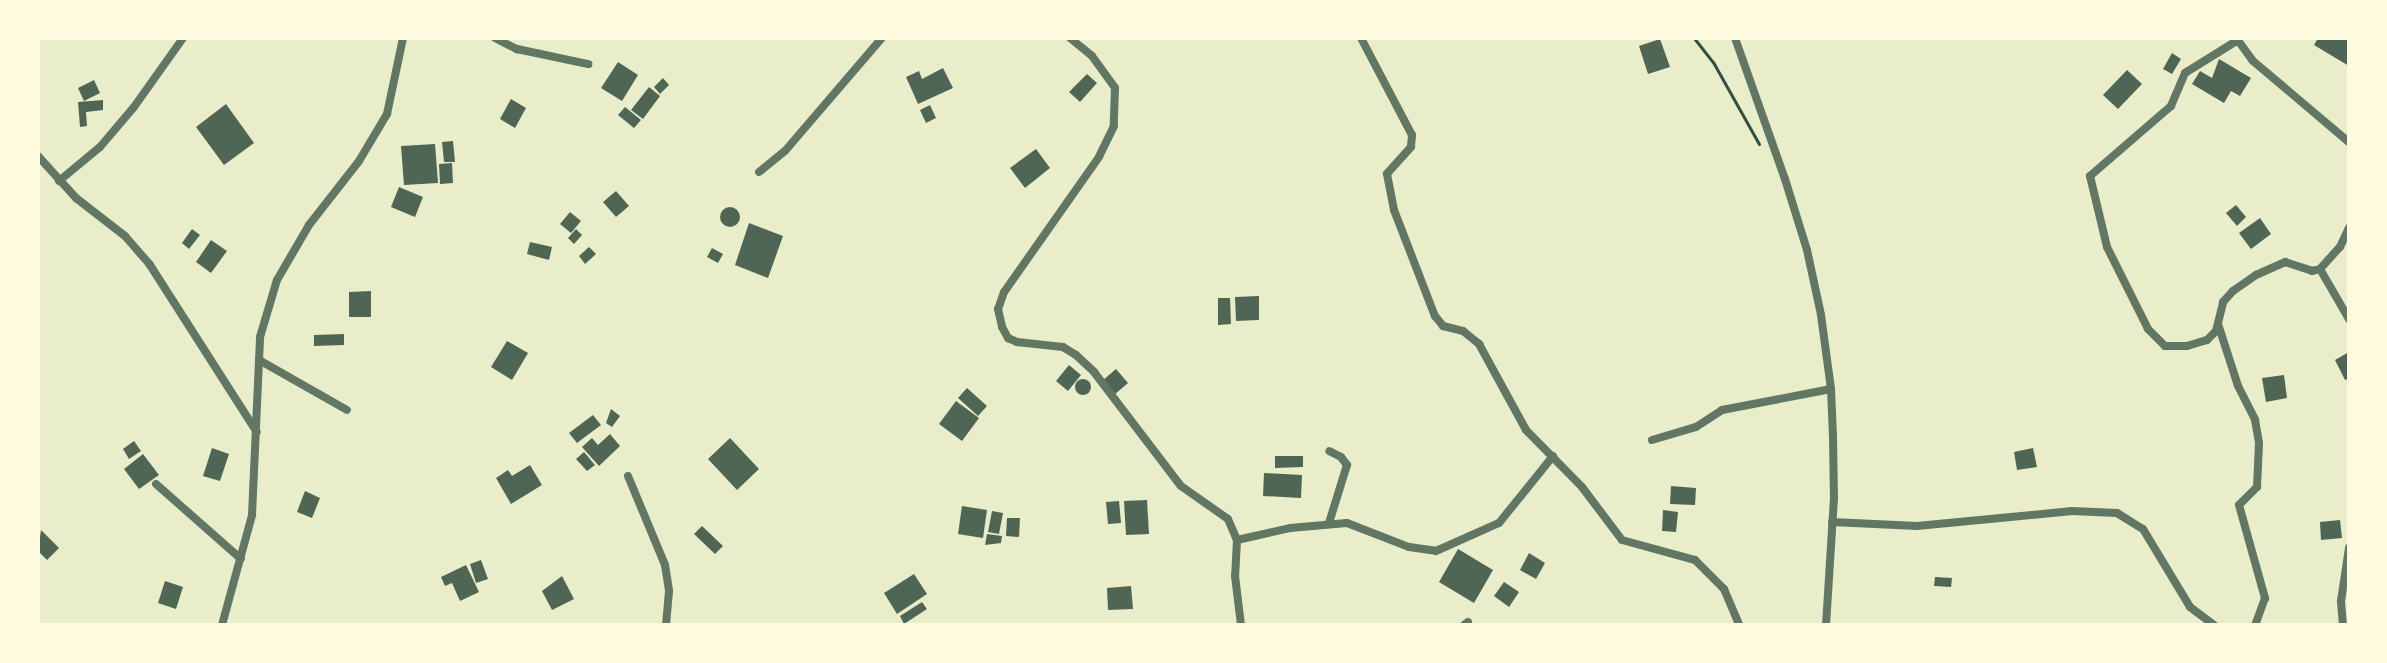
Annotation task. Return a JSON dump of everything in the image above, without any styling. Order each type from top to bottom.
[{"type":"street","points":[[59,181],[100,147],[134,107],[183,38]]},
{"type":"street","points":[[222,625],[241,559],[256,487],[260,337],[277,280],[309,225],[359,161],[387,114],[403,38]]},
{"type":"street","points":[[495,38],[517,49],[588,64]]},
{"type":"street","points":[[759,172],[785,151],[882,38]]},
{"type":"street","points":[[1070,38],[1092,56],[1115,88],[1114,126],[1099,157],[1004,292],[998,309],[1002,327],[1008,338],[1017,342],[1063,347],[1086,363],[1181,486],[1228,519],[1237,540],[1235,576],[1241,625]]},
{"type":"street","points":[[1361,38],[1412,135],[1411,147],[1387,174],[1394,210],[1435,316],[1443,326],[1463,331],[1479,344],[1526,430],[1582,487],[1622,540],[1639,548],[1682,553],[1712,574],[1724,589],[1739,625]]},
{"type":"street","points":[[1735,38],[1807,250],[1831,389],[1832,522],[1826,625]]},
{"type":"street","points":[[2349,142],[2253,61],[2238,39],[2185,73],[2171,106],[2100,165],[2089,181],[2096,198],[2101,231],[2118,274],[2156,341],[2165,346],[2187,346],[2207,340],[2216,331],[2223,302],[2233,291],[2265,270],[2285,262],[2312,271],[2320,269],[2340,247],[2349,228]]},
{"type":"street","points":[[38,156],[59,181],[125,236],[150,265],[258,433]]},
{"type":"street","points":[[2320,269],[2349,319]]},
{"type":"street","points":[[2218,323],[2234,376],[2255,420],[2259,443],[2257,487],[2239,505],[2265,598],[2255,625]]},
{"type":"street","points":[[259,360],[347,410]]},
{"type":"street","points":[[1652,440],[1696,427],[1722,410],[1831,389]]},
{"type":"street","points":[[1329,451],[1341,457],[1347,465],[1329,523]]},
{"type":"street","points":[[1237,540],[1329,523],[1347,523],[1409,547],[1436,551],[1499,523],[1553,456]]},
{"type":"street","points":[[628,476],[665,565],[669,591],[666,625]]},
{"type":"street","points":[[156,484],[241,559]]},
{"type":"street","points":[[1832,522],[1917,526],[2072,511],[2117,513],[2143,529],[2190,607],[2214,625]]},
{"type":"street","points":[[2343,625],[2341,601],[2349,548]]},
{"type":"path","points":[[1694,38],[1767,154]]},
{"type":"building","points":[[2318,38],[2349,38],[2349,66],[2314,45]]},
{"type":"building","points":[[1660,39],[1670,67],[1648,74],[1639,46]]},
{"type":"building","points":[[2172,53],[2181,59],[2172,74],[2163,69]]},
{"type":"building","points":[[2219,59],[2251,78],[2240,96],[2231,91],[2224,103],[2192,84],[2200,71],[2212,78]]},
{"type":"building","points":[[618,62],[638,75],[622,101],[601,88]]},
{"type":"building","points":[[943,68],[953,88],[918,104],[906,77],[919,71],[922,79]]},
{"type":"building","points":[[2127,70],[2142,84],[2118,109],[2103,95]]},
{"type":"building","points":[[1087,74],[1097,83],[1080,102],[1069,92]]},
{"type":"building","points":[[663,78],[669,85],[660,94],[654,87]]},
{"type":"building","points":[[94,80],[100,93],[84,101],[78,88]]},
{"type":"building","points":[[649,87],[660,96],[643,119],[631,110]]},
{"type":"building","points":[[511,99],[526,108],[515,128],[500,119]]},
{"type":"building","points":[[103,100],[103,110],[86,112],[87,126],[80,127],[78,102]]},
{"type":"building","points":[[226,104],[254,143],[224,165],[196,127]]},
{"type":"building","points":[[930,105],[936,118],[926,123],[920,110]]},
{"type":"building","points":[[625,107],[641,120],[634,128],[618,115]]},
{"type":"building","points":[[453,141],[455,162],[444,162],[442,142]]},
{"type":"building","points":[[435,144],[438,183],[404,185],[401,146]]},
{"type":"building","points":[[1036,149],[1050,168],[1025,188],[1010,168]]},
{"type":"building","points":[[452,163],[453,183],[440,184],[439,164]]},
{"type":"building","points":[[399,187],[423,197],[415,217],[391,207]]},
{"type":"building","points":[[616,191],[629,206],[616,217],[603,202]]},
{"type":"building","points":[[2236,205],[2246,217],[2237,226],[2226,213]]},
{"type":"building","points":[[726,207],[734,207],[740,217],[734,227],[726,227],[720,221],[720,213]]},
{"type":"building","points":[[570,212],[581,221],[571,233],[560,224]]},
{"type":"building","points":[[2260,218],[2271,234],[2251,249],[2239,233]]},
{"type":"building","points":[[749,223],[783,236],[768,278],[735,265]]},
{"type":"building","points":[[192,229],[200,235],[189,249],[182,243]]},
{"type":"building","points":[[576,229],[582,235],[574,244],[568,238]]},
{"type":"building","points":[[211,240],[227,251],[211,273],[196,262]]},
{"type":"building","points":[[530,242],[552,247],[549,260],[527,254]]},
{"type":"building","points":[[589,247],[596,254],[585,264],[579,256]]},
{"type":"building","points":[[712,248],[723,254],[718,263],[707,257]]},
{"type":"building","points":[[371,291],[371,317],[349,317],[349,292]]},
{"type":"building","points":[[1259,296],[1259,320],[1236,321],[1235,297]]},
{"type":"building","points":[[1218,298],[1230,298],[1231,324],[1218,325]]},
{"type":"building","points":[[344,334],[344,345],[314,346],[314,335]]},
{"type":"building","points":[[507,341],[528,353],[512,380],[491,367]]},
{"type":"building","points":[[2349,352],[2349,379],[2345,380],[2335,360]]},
{"type":"building","points":[[1069,365],[1081,375],[1068,391],[1056,381]]},
{"type":"building","points":[[1116,369],[1128,383],[1114,395],[1102,381]]},
{"type":"building","points":[[2284,375],[2287,398],[2266,402],[2262,378]]},
{"type":"building","points":[[1080,379],[1086,379],[1091,387],[1089,393],[1080,395],[1075,390],[1075,384]]},
{"type":"building","points":[[967,388],[987,406],[978,416],[958,398]]},
{"type":"building","points":[[956,401],[979,418],[962,441],[939,424]]},
{"type":"building","points":[[611,409],[620,416],[612,427],[606,423]]},
{"type":"building","points":[[593,415],[601,425],[577,443],[569,433]]},
{"type":"building","points":[[610,434],[620,446],[599,466],[582,447],[592,438],[598,445]]},
{"type":"building","points":[[730,438],[759,469],[737,490],[708,459]]},
{"type":"building","points":[[134,441],[141,451],[129,459],[123,449]]},
{"type":"building","points":[[212,448],[229,454],[220,481],[203,476]]},
{"type":"building","points":[[2033,448],[2037,467],[2017,470],[2014,452]]},
{"type":"building","points":[[584,452],[595,465],[587,471],[576,459]]},
{"type":"building","points":[[143,454],[159,475],[139,489],[124,469]]},
{"type":"building","points":[[1275,456],[1303,456],[1303,467],[1275,468]]},
{"type":"building","points":[[530,465],[542,485],[511,504],[496,478],[508,470],[512,476]]},
{"type":"building","points":[[1264,473],[1302,475],[1301,498],[1263,496]]},
{"type":"building","points":[[1671,486],[1696,488],[1695,505],[1670,504]]},
{"type":"building","points":[[305,491],[320,498],[312,518],[297,512]]},
{"type":"building","points":[[1147,500],[1149,534],[1126,535],[1124,501]]},
{"type":"building","points":[[1119,501],[1121,523],[1108,524],[1106,502]]},
{"type":"building","points":[[962,506],[987,510],[983,538],[958,534]]},
{"type":"building","points":[[1663,510],[1678,512],[1676,532],[1662,531]]},
{"type":"building","points":[[992,511],[1003,513],[999,534],[988,532]]},
{"type":"building","points":[[1007,518],[1020,518],[1019,537],[1006,536]]},
{"type":"building","points":[[2340,520],[2342,538],[2321,540],[2320,522]]},
{"type":"building","points":[[702,526],[723,546],[715,554],[694,534]]},
{"type":"building","points":[[41,530],[59,548],[47,560],[38,551]]},
{"type":"building","points":[[987,534],[1002,536],[1001,543],[985,545]]},
{"type":"building","points":[[1458,549],[1493,570],[1474,603],[1439,582]]},
{"type":"building","points":[[1529,553],[1545,563],[1536,579],[1520,570]]},
{"type":"building","points":[[481,560],[488,579],[476,583],[470,564]]},
{"type":"building","points":[[466,565],[479,592],[460,601],[452,583],[445,586],[441,577]]},
{"type":"building","points":[[914,574],[927,594],[897,614],[884,593]]},
{"type":"building","points":[[562,576],[574,599],[552,610],[542,591]]},
{"type":"building","points":[[1935,577],[1952,578],[1951,587],[1934,586]]},
{"type":"building","points":[[165,581],[183,587],[176,609],[158,603]]},
{"type":"building","points":[[1504,582],[1519,592],[1509,607],[1494,596]]},
{"type":"building","points":[[1131,586],[1133,609],[1108,610],[1107,588]]},
{"type":"building","points":[[922,602],[927,609],[904,624],[900,616]]}]
